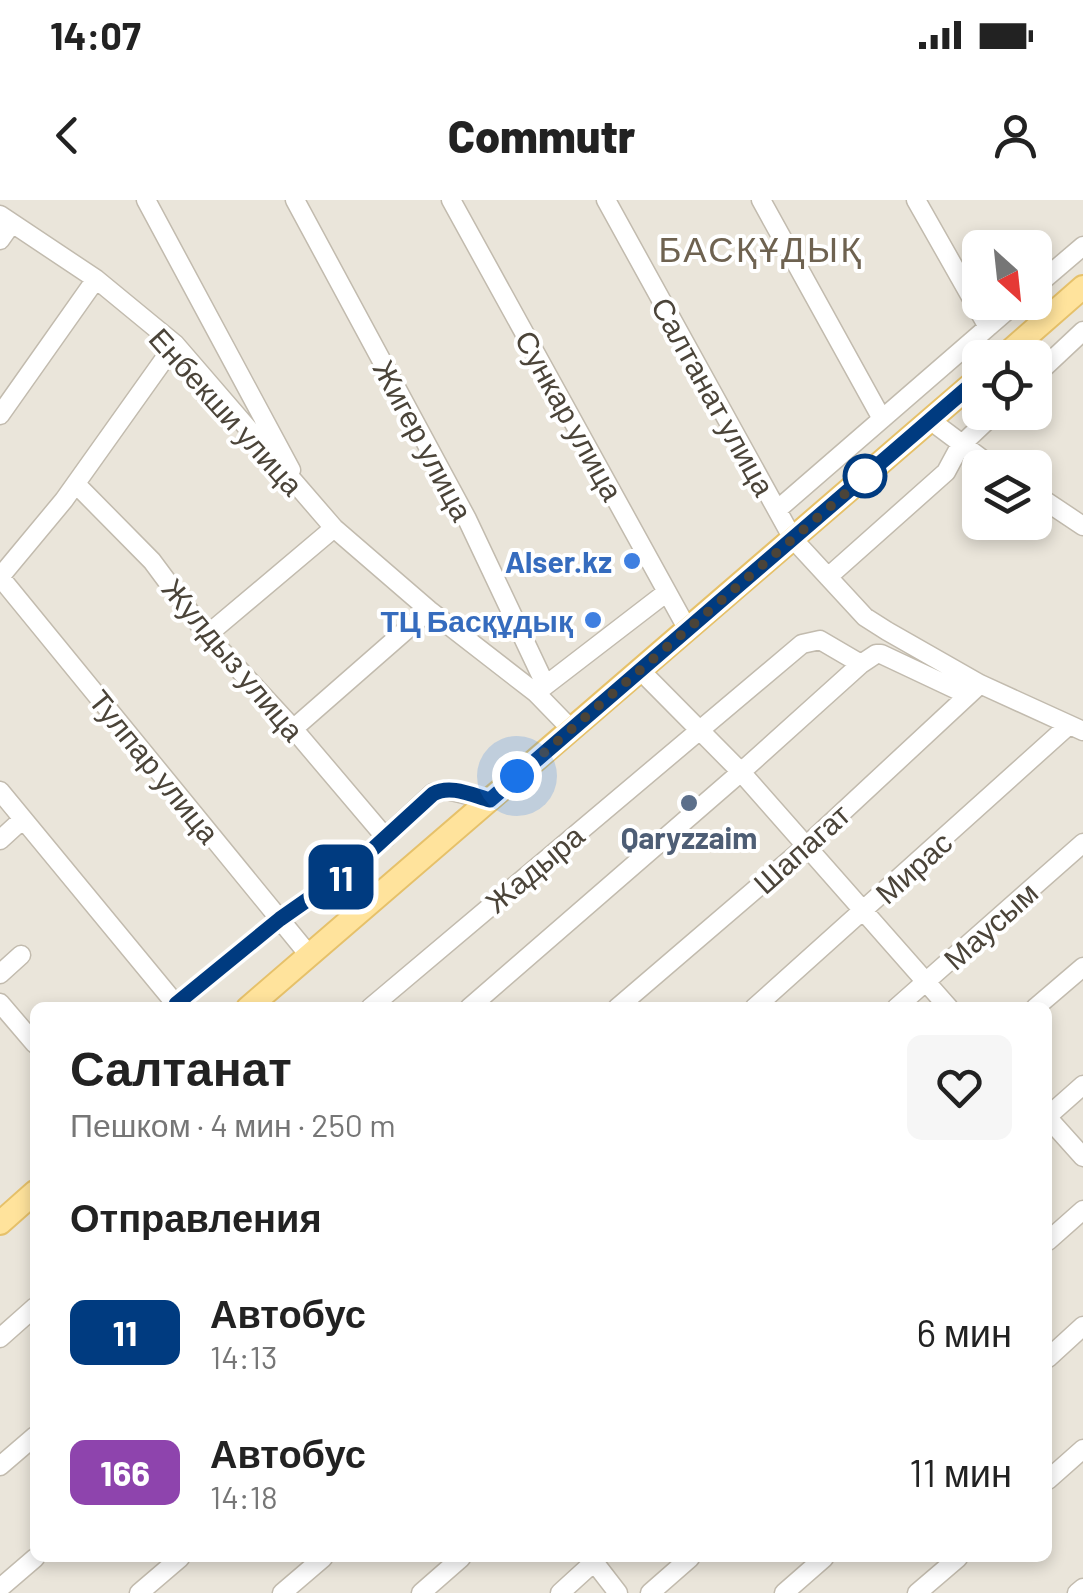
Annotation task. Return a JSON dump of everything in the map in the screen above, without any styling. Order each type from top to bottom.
[{"type":"main road","points":[[1023,340],[1083,288]]},
{"type":"main road","points":[[255,1002],[962,392]]},
{"type":"main road","points":[[0,1223],[30,1196]]},
{"type":"street","name":"Енбекши улица","points":[[146,200],[308,502]]},
{"type":"street","name":"Жигер улица","points":[[295,200],[468,518],[540,689]]},
{"type":"street","name":"Сункар улица","points":[[451,200],[688,630]]},
{"type":"street","name":"Салтанат улица","points":[[606,200],[793,539]]},
{"type":"street","points":[[761,200],[882,418]]},
{"type":"street","points":[[916,200],[988,328]]},
{"type":"street","name":"Енбекши улица","points":[[6,219],[96,279],[175,344],[334,528],[429,610],[540,689],[571,729]]},
{"type":"street","points":[[0,240],[6,219]]},
{"type":"street","points":[[1052,272],[1083,246]]},
{"type":"street","points":[[0,416],[96,279]]},
{"type":"street","points":[[777,510],[997,320]]},
{"type":"street","points":[[1052,360],[1083,331]]},
{"type":"street","points":[[0,577],[76,484],[175,344]]},
{"type":"street","points":[[930,420],[966,450]]},
{"type":"street","points":[[828,577],[946,472],[960,446],[977,430]]},
{"type":"street","name":"Жулдыз улица","points":[[76,484],[152,562],[206,636],[294,728],[386,838]]},
{"type":"street","points":[[1052,505],[1083,526]]},
{"type":"street","points":[[206,636],[334,528]]},
{"type":"street","points":[[793,539],[865,616],[974,690]]},
{"type":"street","name":"Тулпар улица","points":[[0,577],[309,955]]},
{"type":"street","points":[[540,689],[667,592]]},
{"type":"street","points":[[294,728],[429,610]]},
{"type":"street","name":"Жадыра","points":[[377,1002],[802,644],[820,640],[861,664]]},
{"type":"street","points":[[476,1002],[876,654],[1076,728]]},
{"type":"street","points":[[641,671],[741,772],[944,1002]]},
{"type":"street","name":"Шапагат","points":[[624,1002],[806,846],[974,690]]},
{"type":"street","name":"Мирас","points":[[761,1002],[1076,728]]},
{"type":"street","points":[[183,1002],[280,919],[350,870],[441,789],[490,800]]},
{"type":"street","points":[[0,791],[175,1002]]},
{"type":"street","points":[[0,840],[23,819]]},
{"type":"street","name":"Маусым","points":[[903,1002],[1083,842]]},
{"type":"street","points":[[0,974],[20,955]]},
{"type":"street","points":[[1042,1002],[1083,967]]},
{"type":"street","points":[[0,1003],[6,1024],[30,1041]]},
{"type":"street","points":[[1052,1113],[1083,1085]]},
{"type":"street","points":[[1052,1121],[1083,1156]]},
{"type":"street","points":[[1052,1237],[1083,1210]]},
{"type":"street","points":[[0,1338],[30,1311]]},
{"type":"street","points":[[1052,1354],[1083,1326]]},
{"type":"street","points":[[0,1466],[30,1440]]},
{"type":"street","points":[[1052,1477],[1083,1450]]},
{"type":"street","points":[[0,1588],[30,1562]]},
{"type":"street","points":[[140,1593],[175,1562]]},
{"type":"street","points":[[282,1593],[317,1562]]},
{"type":"street","points":[[422,1593],[457,1562]]},
{"type":"street","points":[[560,1593],[590,1562]]},
{"type":"street","points":[[594,1562],[618,1593]]},
{"type":"street","points":[[650,1593],[685,1562]]},
{"type":"street","points":[[784,1593],[819,1562]]},
{"type":"street","points":[[917,1593],[953,1562]]},
{"type":"shaded area","name":"БАСҚҰДЫҚ","points":[[0,200],[1083,200],[1083,1593],[0,1593]]},
{"type":"bus line","name":"11","points":[[178,1002],[280,919],[350,870],[433,794],[441,789],[490,800],[962,393]]},
{"type":"place","name":"Alser.kz","points":[[632,561]]},
{"type":"place","name":"ТЦ Басқұдық","points":[[593,620]]},
{"type":"place","name":"Qaryzzaim","points":[[689,803]]},
{"type":"district","name":"БАСҚҰДЫҚ","points":[[761,248]]},
{"type":"route","points":[[517,776],[875,468],[865,476]]}]
